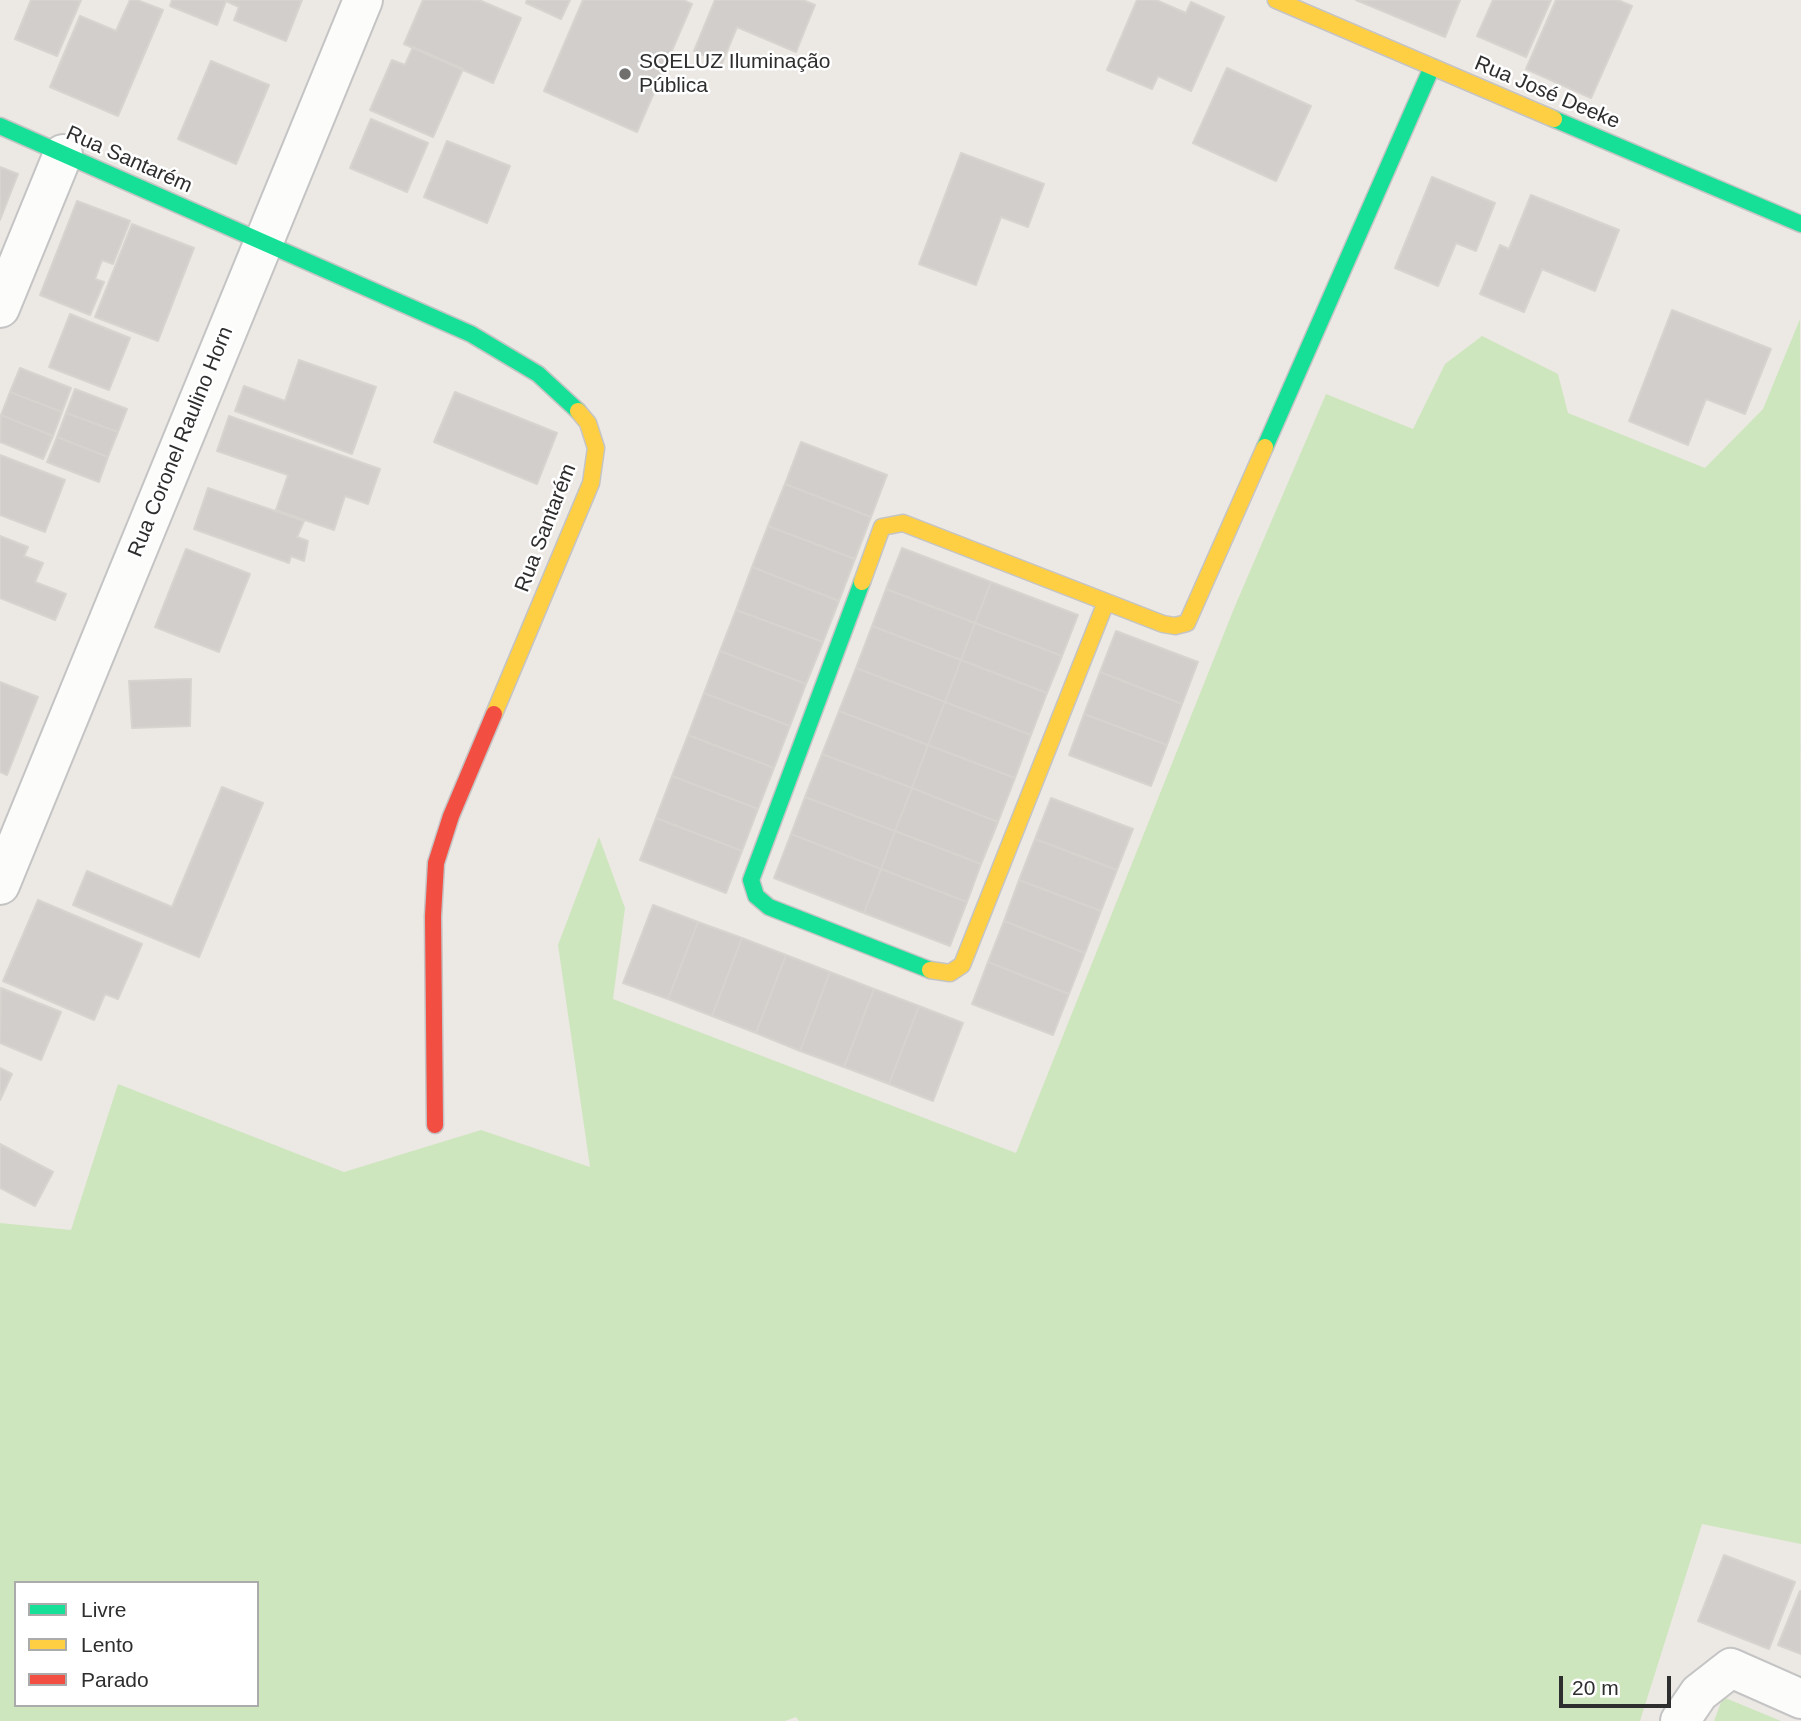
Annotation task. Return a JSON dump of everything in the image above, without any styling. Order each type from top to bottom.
[{"type":"street","name":"Rua Coronel Raulino Horn","points":[[0,885],[363,0]]},
{"type":"street","name":"Rua José Deeke","points":[[1276,0],[1801,224]]},
{"type":"street","points":[[1106,602],[961,965],[950,973],[936,972],[769,907],[756,896],[751,880],[882,527],[903,523],[1163,624],[1175,626],[1187,623],[1432,67]]},
{"type":"street","name":"Rua Santarém","points":[[0,126],[471,334],[538,374],[571,402],[588,423],[596,448],[591,483],[451,816],[436,863],[433,916],[435,1125]]},
{"type":"street","points":[[0,308],[63,154]]},
{"type":"street","points":[[1680,1721],[1699,1693],[1731,1668],[1801,1699]]},
{"type":"green space","points":[[1800,319],[1801,1544],[1702,1524],[1640,1721],[799,1721],[796,1717],[785,1721],[0,1721],[0,1223],[71,1230],[118,1084],[344,1172],[481,1130],[590,1167],[558,945],[599,837],[625,908],[613,999],[1016,1153],[1235,606],[1326,394],[1413,429],[1445,364],[1482,336],[1558,374],[1568,413],[1705,468],[1763,409]]},
{"type":"green space","points":[[1723,1697],[1781,1721],[1714,1721]]},
{"type":"building","points":[[31,0],[81,0],[57,56],[15,39]]},
{"type":"building","points":[[130,0],[163,10],[118,116],[50,87],[80,16],[116,31]]},
{"type":"building","points":[[172,0],[302,0],[286,41],[234,20],[239,7],[226,1],[217,25],[170,6]]},
{"type":"building","points":[[423,0],[479,0],[521,18],[493,83],[404,44]]},
{"type":"building","points":[[527,0],[570,0],[561,19],[526,3]]},
{"type":"building","points":[[583,0],[683,0],[692,4],[637,132],[544,91]]},
{"type":"building","points":[[715,0],[803,0],[815,5],[796,52],[737,27],[722,63],[694,51]]},
{"type":"building","points":[[1137,0],[1156,0],[1186,13],[1191,2],[1224,17],[1191,91],[1158,76],[1152,89],[1107,70]]},
{"type":"building","points":[[1356,0],[1460,0],[1445,37]]},
{"type":"building","points":[[1493,0],[1551,0],[1526,57],[1477,36]]},
{"type":"building","points":[[1556,0],[1618,0],[1632,6],[1591,98],[1526,69]]},
{"type":"building","points":[[413,47],[463,69],[433,137],[370,110],[392,60],[405,65]]},
{"type":"building","points":[[211,61],[269,85],[236,164],[178,139]]},
{"type":"building","points":[[1227,68],[1311,106],[1276,181],[1193,143]]},
{"type":"building","points":[[371,119],[428,143],[407,192],[350,168]]},
{"type":"building","points":[[447,141],[510,166],[487,223],[424,197]]},
{"type":"building","points":[[961,153],[1044,184],[1028,227],[1001,217],[976,285],[919,264]]},
{"type":"building","points":[[0,167],[18,174],[0,220]]},
{"type":"building","points":[[1432,177],[1495,203],[1476,251],[1456,243],[1438,286],[1395,268]]},
{"type":"building","points":[[1531,195],[1619,230],[1595,291],[1542,269],[1524,312],[1480,294],[1500,245],[1509,249]]},
{"type":"building","points":[[77,201],[130,221],[113,264],[102,260],[95,279],[104,282],[90,315],[40,295]]},
{"type":"building","points":[[132,224],[194,248],[158,341],[95,317]]},
{"type":"building","points":[[1672,310],[1771,349],[1745,414],[1706,399],[1688,445],[1629,421]]},
{"type":"building","points":[[70,314],[130,338],[109,390],[49,367]]},
{"type":"building","points":[[299,360],[376,387],[352,454],[235,411],[244,386],[285,401]]},
{"type":"building","points":[[20,368],[71,388],[62,412],[10,392]]},
{"type":"building","points":[[75,389],[127,409],[118,432],[66,413]]},
{"type":"building","points":[[10,392],[62,412],[53,436],[1,415]]},
{"type":"building","points":[[455,392],[557,433],[537,484],[434,442]]},
{"type":"building","points":[[66,413],[118,432],[108,457],[57,437]]},
{"type":"building","points":[[1,415],[53,436],[43,459],[0,442]]},
{"type":"building","points":[[229,416],[380,469],[368,504],[345,496],[334,530],[276,510],[288,475],[217,451]]},
{"type":"building","points":[[57,437],[108,457],[99,482],[47,462]]},
{"type":"building","points":[[801,442],[887,475],[871,517],[785,484]]},
{"type":"building","points":[[0,455],[65,480],[45,532],[0,515]]},
{"type":"building","points":[[785,484],[871,517],[855,559],[768,526]]},
{"type":"building","points":[[208,488],[304,521],[297,537],[308,541],[304,561],[291,556],[289,563],[194,529]]},
{"type":"building","points":[[768,526],[855,559],[839,601],[752,567]]},
{"type":"building","points":[[0,536],[28,547],[24,556],[43,563],[35,582],[66,594],[55,620],[0,598]]},
{"type":"building","points":[[902,548],[991,582],[975,623],[886,589]]},
{"type":"building","points":[[186,549],[250,574],[219,652],[155,627]]},
{"type":"building","points":[[752,567],[839,601],[823,642],[736,610]]},
{"type":"building","points":[[991,582],[1078,615],[1062,656],[975,623]]},
{"type":"building","points":[[886,589],[975,623],[961,660],[872,626]]},
{"type":"building","points":[[736,610],[823,642],[806,684],[720,651]]},
{"type":"building","points":[[975,623],[1062,656],[1047,693],[961,660]]},
{"type":"building","points":[[872,626],[961,660],[945,702],[856,668]]},
{"type":"building","points":[[1116,631],[1198,662],[1182,704],[1100,672]]},
{"type":"building","points":[[720,651],[806,684],[790,726],[704,693]]},
{"type":"building","points":[[961,660],[1047,693],[1031,735],[945,702]]},
{"type":"building","points":[[856,668],[945,702],[928,745],[839,711]]},
{"type":"building","points":[[1100,672],[1182,704],[1167,745],[1084,714]]},
{"type":"building","points":[[191,679],[190,726],[132,728],[129,681]]},
{"type":"building","points":[[0,682],[38,697],[7,775],[0,772]]},
{"type":"building","points":[[704,693],[790,726],[774,768],[688,735]]},
{"type":"building","points":[[945,702],[1031,735],[1015,778],[928,745]]},
{"type":"building","points":[[839,711],[928,745],[912,788],[822,754]]},
{"type":"building","points":[[1084,714],[1167,745],[1151,786],[1069,755]]},
{"type":"building","points":[[688,735],[774,768],[758,809],[672,776]]},
{"type":"building","points":[[928,745],[1015,778],[998,822],[912,788]]},
{"type":"building","points":[[822,754],[912,788],[895,831],[805,797]]},
{"type":"building","points":[[672,776],[758,809],[742,851],[656,818]]},
{"type":"building","points":[[222,787],[263,803],[199,957],[73,905],[87,871],[172,907]]},
{"type":"building","points":[[912,788],[998,822],[981,864],[895,831]]},
{"type":"building","points":[[805,797],[895,831],[881,869],[791,834]]},
{"type":"building","points":[[1051,798],[1133,829],[1117,870],[1035,839]]},
{"type":"building","points":[[656,818],[742,851],[726,893],[640,860]]},
{"type":"building","points":[[895,831],[981,864],[967,902],[881,869]]},
{"type":"building","points":[[791,834],[881,869],[864,913],[774,878]]},
{"type":"building","points":[[1035,839],[1117,870],[1101,911],[1019,880]]},
{"type":"building","points":[[881,869],[967,902],[950,946],[864,913]]},
{"type":"building","points":[[1019,880],[1101,911],[1085,953],[1004,921]]},
{"type":"building","points":[[38,900],[142,944],[118,999],[105,994],[94,1020],[3,981]]},
{"type":"building","points":[[653,905],[698,922],[668,999],[623,983]]},
{"type":"building","points":[[1004,921],[1085,953],[1069,994],[988,962]]},
{"type":"building","points":[[698,922],[742,938],[712,1016],[668,999]]},
{"type":"building","points":[[742,938],[786,955],[756,1033],[712,1016]]},
{"type":"building","points":[[786,955],[830,972],[800,1051],[756,1033]]},
{"type":"building","points":[[988,962],[1069,994],[1053,1035],[972,1004]]},
{"type":"building","points":[[830,972],[874,989],[844,1067],[800,1051]]},
{"type":"building","points":[[1,988],[61,1012],[41,1060],[0,1043]]},
{"type":"building","points":[[874,989],[919,1006],[889,1084],[844,1067]]},
{"type":"building","points":[[919,1006],[963,1023],[933,1101],[889,1084]]},
{"type":"building","points":[[0,1068],[12,1074],[0,1100]]},
{"type":"building","points":[[0,1144],[53,1172],[35,1206],[0,1188]]},
{"type":"building","points":[[1724,1555],[1795,1582],[1769,1649],[1698,1621]]},
{"type":"building","points":[[1801,1592],[1801,1654],[1778,1645]]},
{"type":"traffic: fast","points":[[1265,447],[1432,67]]},
{"type":"traffic: fast","points":[[1554,119],[1801,224]]},
{"type":"traffic: fast","points":[[0,126],[471,334],[538,374],[578,411]]},
{"type":"traffic: fast","points":[[862,582],[751,880],[756,896],[769,907],[930,970]]},
{"type":"traffic: slow","points":[[1276,0],[1554,119]]},
{"type":"traffic: slow","points":[[494,714],[591,483],[596,448],[588,423],[578,411]]},
{"type":"traffic: slow","points":[[862,582],[882,527],[903,523],[1163,624],[1175,626],[1187,623],[1265,447]]},
{"type":"traffic: slow","points":[[930,970],[950,973],[962,965],[1106,602]]},
{"type":"traffic: jam","points":[[435,1125],[433,916],[436,863],[451,816],[494,714]]},
{"type":"place","name":"SQELUZ Iluminação Pública","points":[[625,74]]}]
